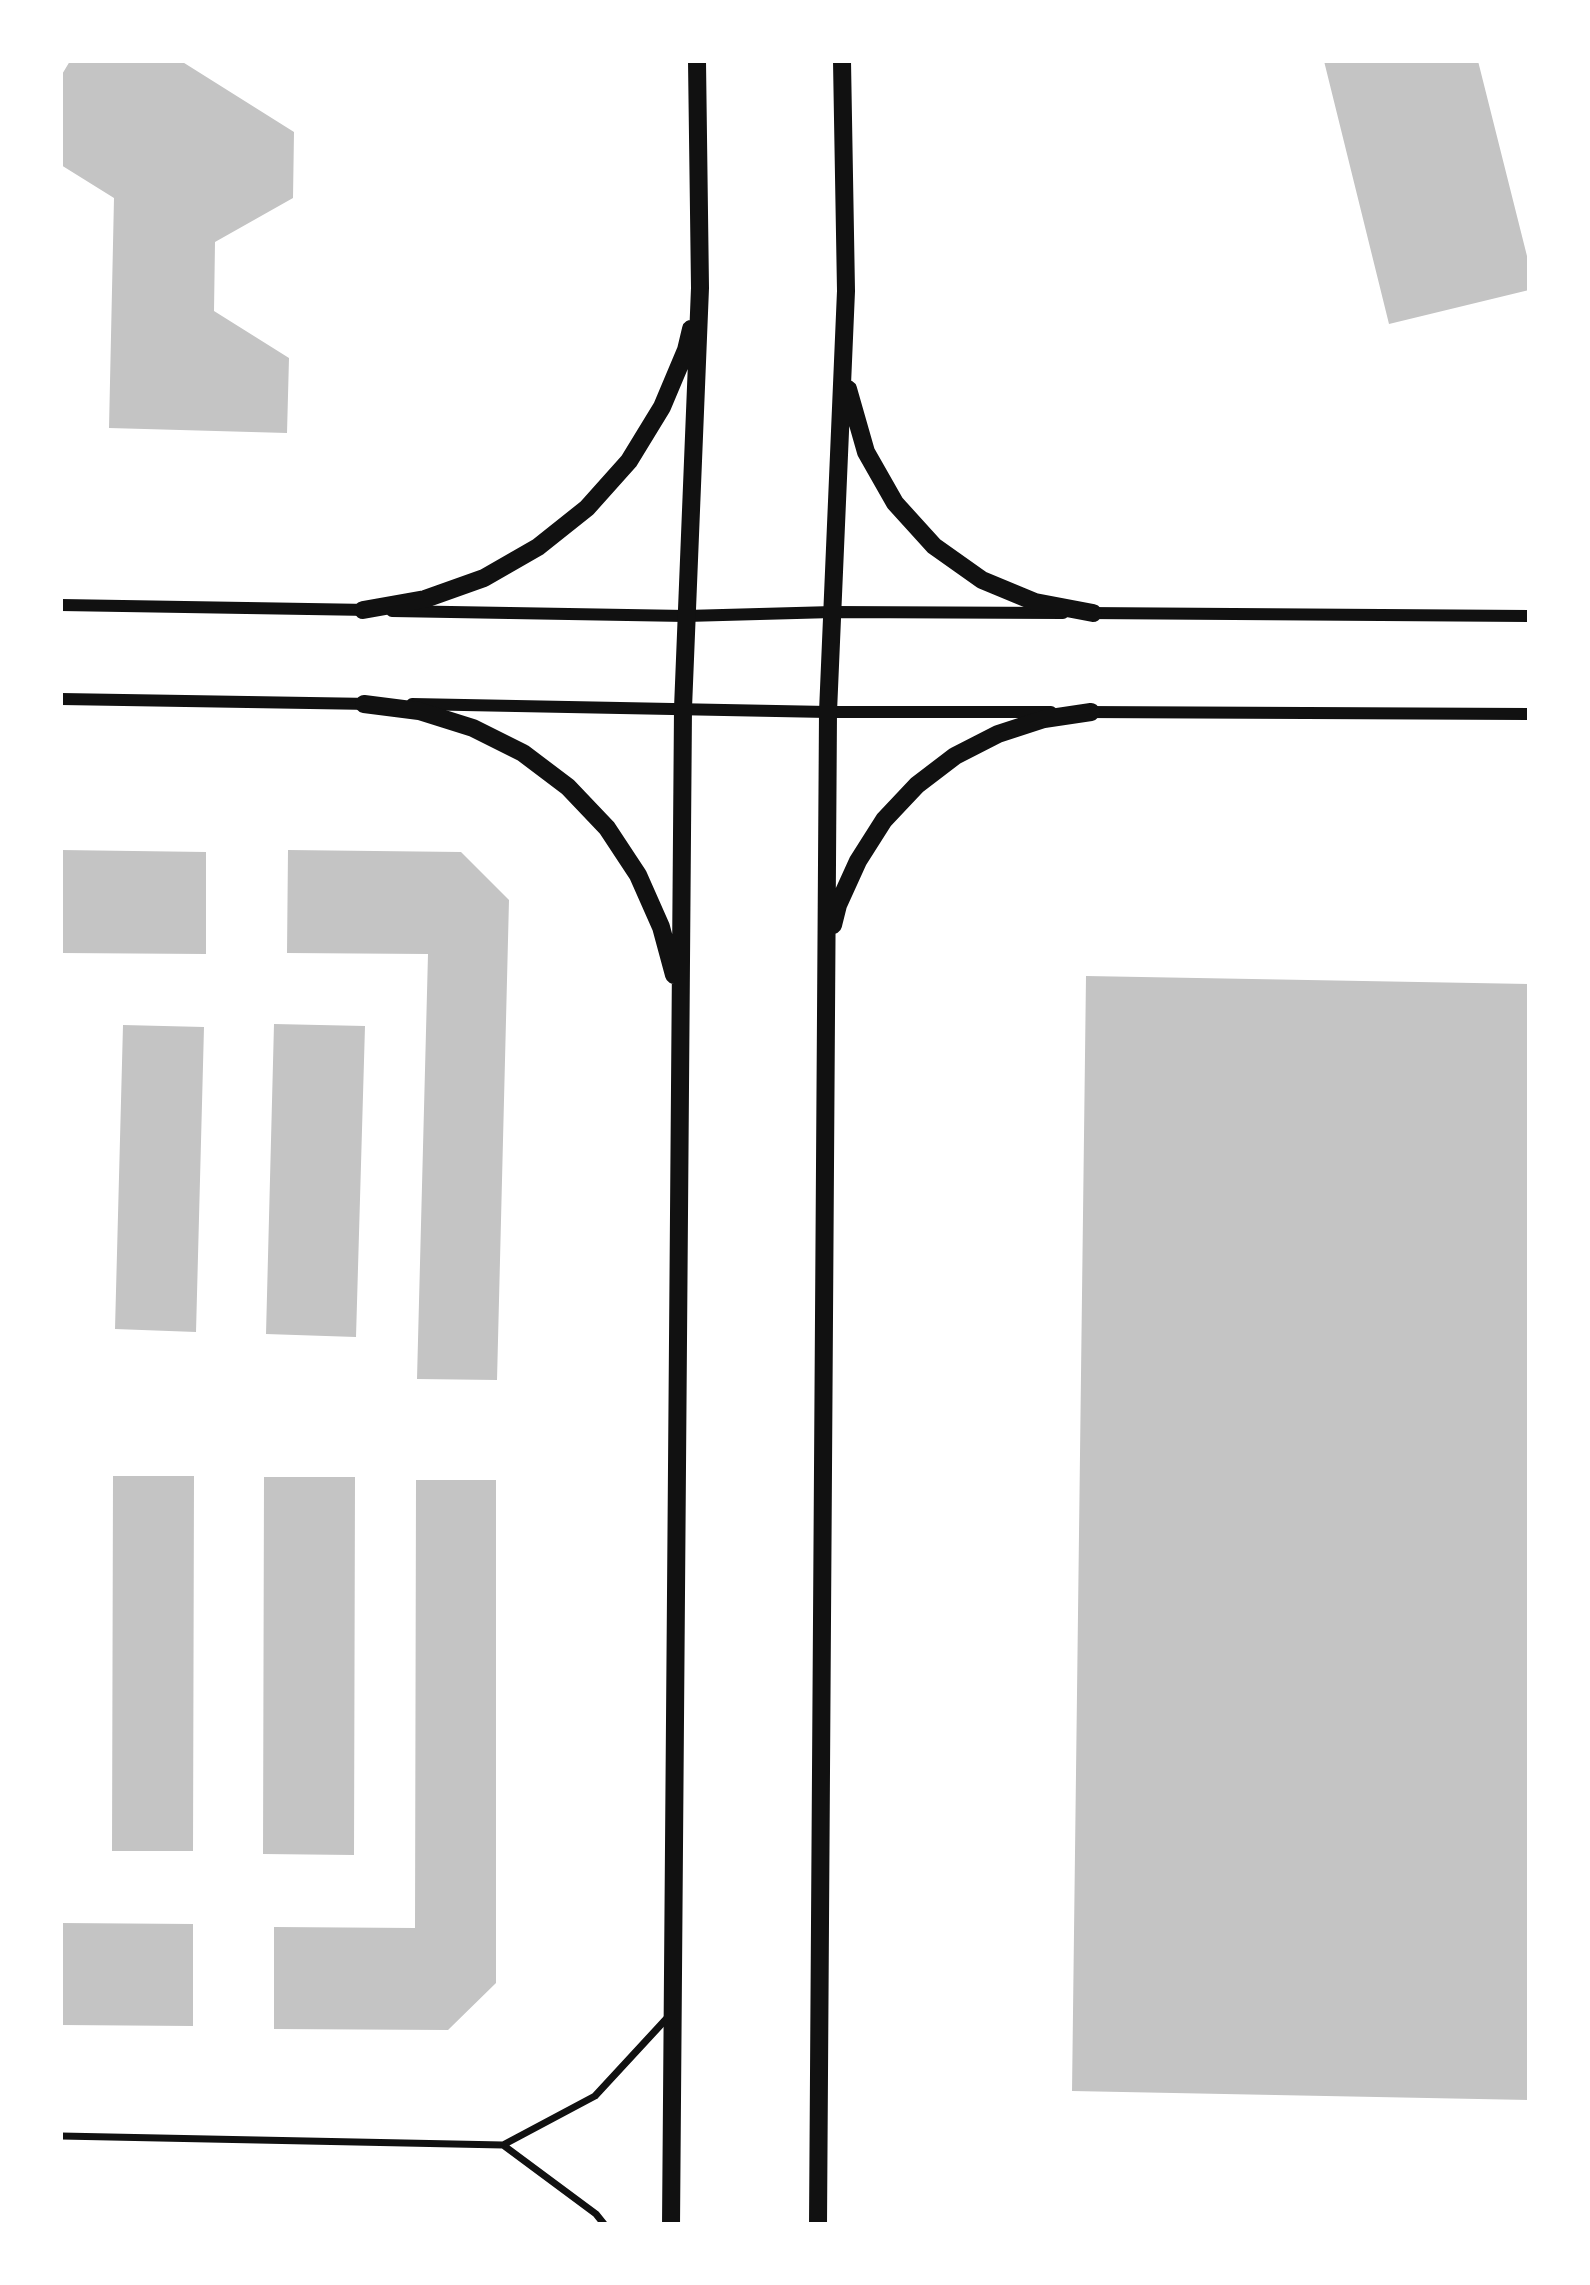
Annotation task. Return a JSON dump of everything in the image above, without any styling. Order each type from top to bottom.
[{"type":"main road","points":[[671,2224],[683,708],[701,288],[696,61]]},
{"type":"main road","points":[[818,2224],[828,712],[846,291],[842,61]]},
{"type":"main road","points":[[363,610],[425,599],[484,578],[538,547],[587,508],[629,461],[662,407],[686,350],[701,288]]},
{"type":"main road","points":[[844,338],[849,396],[866,452],[895,503],[934,546],[982,580],[1035,603],[1093,613]]},
{"type":"main road","points":[[364,704],[419,712],[473,728],[523,753],[568,787],[607,828],[638,875],[661,927],[676,982],[680,1038]]},
{"type":"main road","points":[[827,952],[838,905],[858,861],[884,820],[917,785],[955,756],[998,734],[1044,719],[1091,712]]},
{"type":"street","points":[[61,605],[686,616],[833,612],[1529,616]]},
{"type":"street","points":[[61,699],[828,712],[1529,714]]},
{"type":"street","points":[[61,2136],[503,2145],[595,2096],[671,2013]]},
{"type":"street","points":[[503,2145],[596,2214],[604,2224]]},
{"type":"building","points":[[70,61],[181,61],[294,132],[293,198],[215,242],[214,311],[289,358],[287,433],[109,428],[114,198],[61,165],[61,76]]},
{"type":"building","points":[[1324,61],[1478,61],[1529,264],[1529,290],[1389,324]]},
{"type":"building","points":[[61,850],[206,852],[206,954],[61,953]]},
{"type":"building","points":[[288,850],[461,852],[509,900],[497,1380],[417,1379],[428,954],[287,953]]},
{"type":"building","points":[[1086,976],[1529,984],[1529,2100],[1072,2091]]},
{"type":"building","points":[[274,1024],[365,1026],[356,1337],[266,1334]]},
{"type":"building","points":[[123,1025],[204,1027],[196,1332],[115,1329]]},
{"type":"building","points":[[113,1476],[194,1476],[193,1851],[112,1851]]},
{"type":"building","points":[[264,1477],[355,1477],[354,1855],[263,1854]]},
{"type":"building","points":[[416,1480],[496,1480],[496,1983],[448,2030],[274,2029],[274,1927],[415,1928]]},
{"type":"building","points":[[61,1923],[193,1924],[193,2026],[61,2025]]}]
